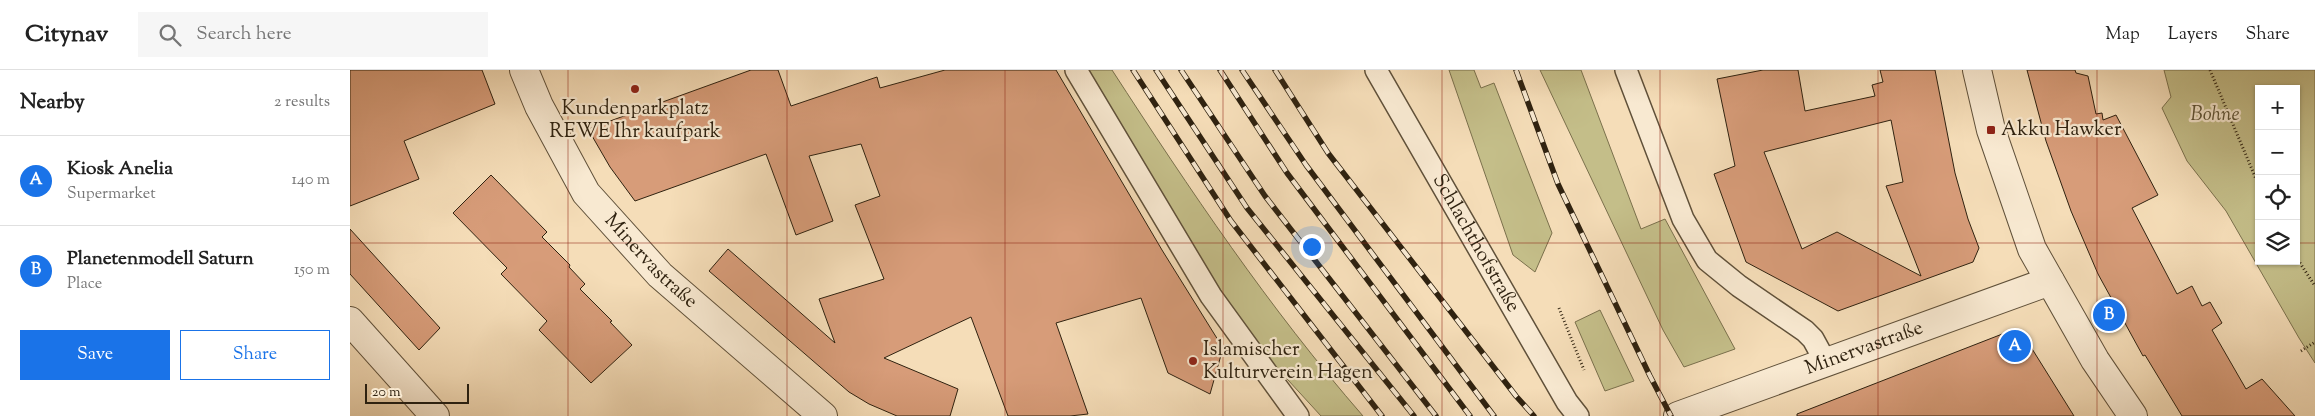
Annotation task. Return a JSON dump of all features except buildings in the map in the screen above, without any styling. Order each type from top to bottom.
[{"type":"street","name":"Minervastraße","points":[[524,70],[540,106],[586,193],[660,275],[823,416]]},
{"type":"street","points":[[1977,70],[1990,130],[2032,249],[2095,360],[2133,416]]},
{"type":"street","name":"Minervastraße","points":[[1678,416],[1825,361],[2050,281]]},
{"type":"street","points":[[350,322],[435,416]]},
{"type":"lane","points":[[1076,70],[1211,296],[1298,416]]},
{"type":"lane","name":"Schlachthofstraße","points":[[1376,70],[1562,393],[1578,416]]},
{"type":"lane","points":[[1626,70],[1683,219],[1708,260],[1726,276],[1805,331],[1813,339],[1825,361]]},
{"type":"path","points":[[2210,70],[2255,177]]},
{"type":"path","points":[[2300,263],[2315,286]]},
{"type":"path","points":[[1559,308],[1587,376]]},
{"type":"path","points":[[2301,351],[2315,342]]},
{"type":"green space","points":[[1076,70],[1112,70],[1201,204],[1263,291],[1328,375],[1363,416],[1321,416],[1211,296]]},
{"type":"green space","points":[[1449,70],[1474,70],[1481,88],[1494,83],[1552,233],[1535,272],[1513,255]]},
{"type":"green space","points":[[1540,70],[1581,70],[1641,229],[1665,219],[1735,349],[1684,367],[1663,330]]},
{"type":"green space","name":"Bohne","points":[[2164,70],[2315,70],[2315,363],[2257,265],[2300,265],[2300,85],[2255,85],[2255,261],[2226,211],[2187,161],[2162,108],[2171,97]]},
{"type":"green space","points":[[1600,310],[1634,381],[1605,391],[1575,322]]},
{"type":"railway","points":[[1133,70],[1231,221],[1382,416]]},
{"type":"railway","points":[[1156,70],[1247,208],[1414,416]]},
{"type":"railway","points":[[1181,70],[1265,196],[1436,416]]},
{"type":"railway","points":[[1220,70],[1287,173],[1470,416]]},
{"type":"railway","points":[[1242,70],[1306,165],[1494,416]]},
{"type":"railway","points":[[1275,70],[1328,153],[1516,396],[1534,416]]},
{"type":"railway","points":[[1516,70],[1558,184],[1671,416]]},
{"type":"place","name":"Kundenparkplatz REWE Ihr kaufpark","points":[[635,89]]},
{"type":"place","name":"Akku Hawker","points":[[1991,130]]},
{"type":"place","name":"Planetenmodell Saturn","points":[[2109,315]]},
{"type":"place","name":"Kiosk Anelia","points":[[2015,346]]},
{"type":"place","name":"Islamischer Kulturverein Hagen","points":[[1193,361]]}]
